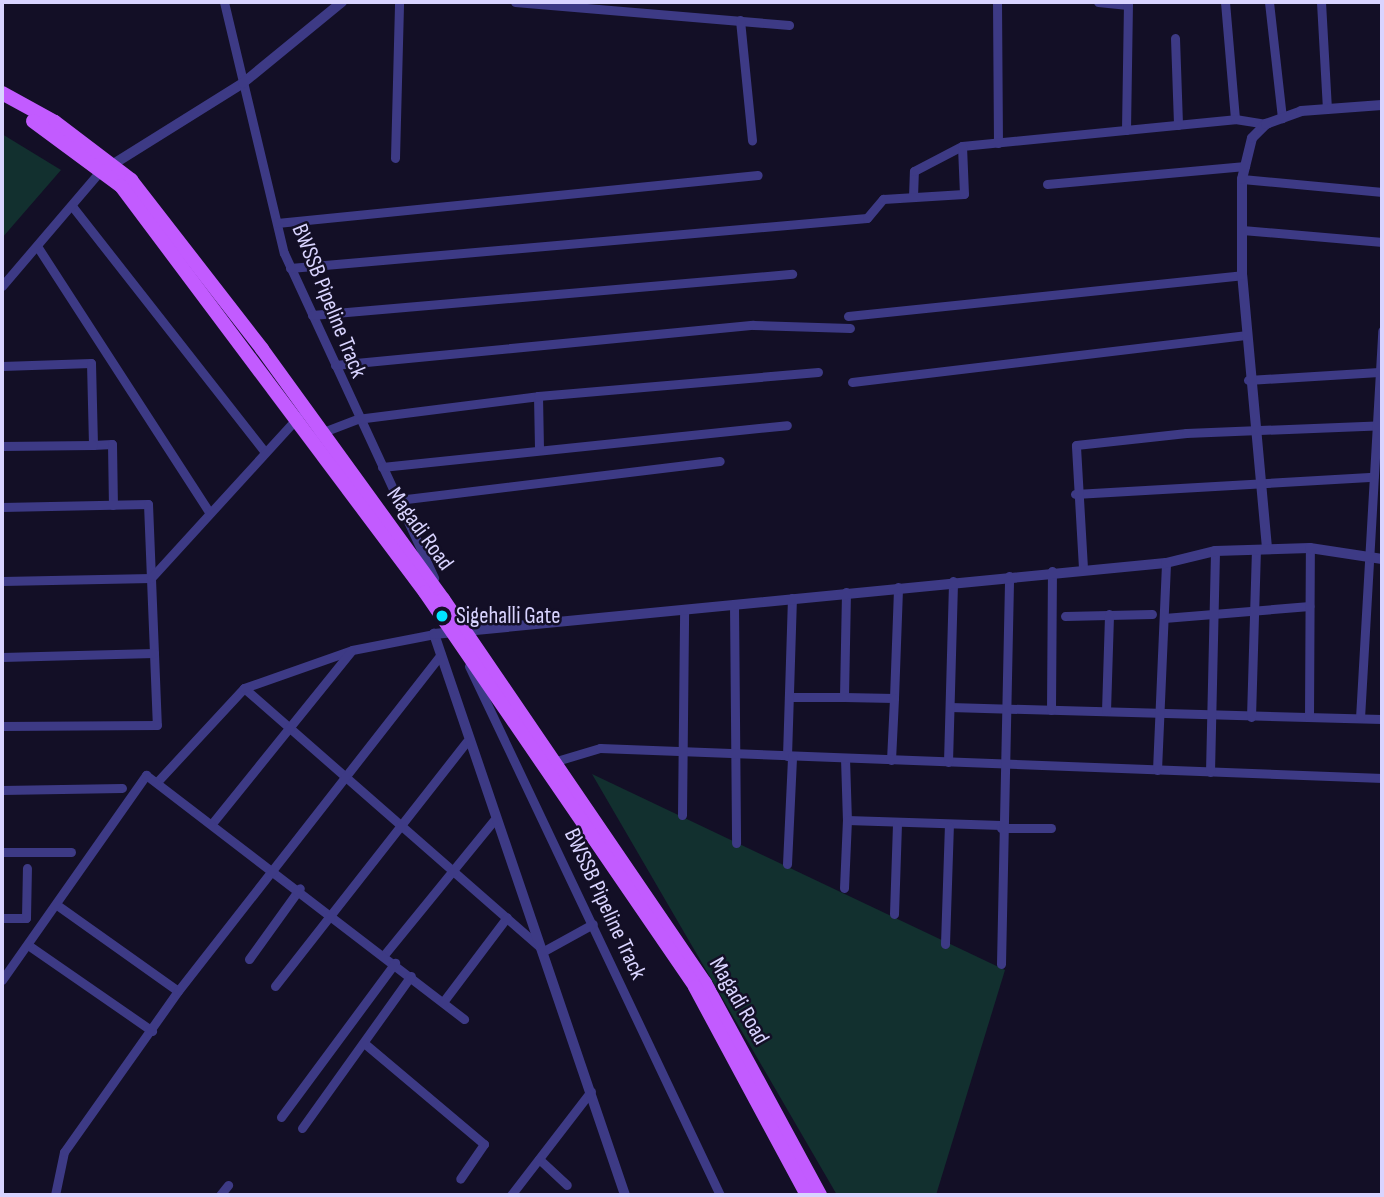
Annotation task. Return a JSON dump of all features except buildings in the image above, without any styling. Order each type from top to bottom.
[{"type":"main road","name":"Magadi Road","points":[[2,93],[55,122],[106,168],[302,414],[443,599],[457,629],[695,987],[807,1195]]},
{"type":"main road","name":"Magadi Road","points":[[2,104],[106,168]]},
{"type":"main road","name":"Magadi Road","points":[[317,434],[553,762],[705,983],[820,1195]]},
{"type":"street","name":"BWSSB Pipeline Track","points":[[224,2],[276,223],[290,268],[357,419],[443,599]]},
{"type":"street","points":[[2,286],[106,168],[243,83],[342,2]]},
{"type":"street","points":[[395,158],[399,2]]},
{"type":"street","points":[[515,2],[789,24]]},
{"type":"street","points":[[997,2],[998,143]]},
{"type":"street","points":[[1098,2],[1128,4],[1126,130]]},
{"type":"street","points":[[1225,2],[1234,120]]},
{"type":"street","points":[[1269,2],[1282,118]]},
{"type":"street","points":[[1321,2],[1327,109]]},
{"type":"street","points":[[740,20],[752,139]]},
{"type":"street","points":[[1175,38],[1178,125]]},
{"type":"street","points":[[1251,717],[1253,610],[1262,549],[1259,481],[1245,335],[1242,179],[1252,138],[1266,124],[1327,109],[1382,105]]},
{"type":"street","points":[[913,197],[914,171],[962,146],[1234,120],[1266,124]]},
{"type":"street","points":[[290,268],[867,218],[883,199],[964,194],[962,146]]},
{"type":"street","points":[[1047,184],[1245,166]]},
{"type":"street","points":[[276,223],[758,175]]},
{"type":"street","points":[[1242,179],[1382,192]]},
{"type":"street","points":[[72,206],[264,451]]},
{"type":"street","points":[[1242,230],[1382,242]]},
{"type":"street","points":[[37,246],[210,513]]},
{"type":"street","points":[[312,315],[792,274]]},
{"type":"street","points":[[848,316],[1242,275]]},
{"type":"street","points":[[335,365],[752,325],[849,328]]},
{"type":"street","points":[[1360,718],[1378,558],[1374,477],[1380,425],[1379,372],[1382,331]]},
{"type":"street","points":[[852,382],[1245,335]]},
{"type":"street","points":[[2,366],[91,363],[93,445]]},
{"type":"street","points":[[317,434],[357,419],[538,396],[818,372]]},
{"type":"street","points":[[1248,380],[1379,372]]},
{"type":"street","points":[[538,396],[539,450]]},
{"type":"street","points":[[2,581],[151,578],[264,451],[302,414]]},
{"type":"street","points":[[382,467],[787,425]]},
{"type":"street","points":[[1083,568],[1075,494],[1076,445],[1253,430],[1380,425]]},
{"type":"street","points":[[2,446],[112,444],[113,505]]},
{"type":"street","points":[[398,500],[720,461]]},
{"type":"street","points":[[1075,494],[1259,481],[1374,477]]},
{"type":"street","points":[[2,507],[148,504],[157,724],[2,726]]},
{"type":"street","points":[[158,782],[244,688],[352,650],[457,629],[684,609],[1083,568],[1166,563],[1215,551],[1310,548],[1378,558]]},
{"type":"street","points":[[1309,717],[1310,548]]},
{"type":"street","points":[[1210,772],[1215,551]]},
{"type":"street","points":[[1157,770],[1157,714],[1166,563]]},
{"type":"street","points":[[1051,710],[1052,571]]},
{"type":"street","points":[[1000,964],[1002,764],[1009,576]]},
{"type":"street","points":[[948,762],[953,581]]},
{"type":"street","points":[[891,760],[898,587]]},
{"type":"street","points":[[844,697],[846,592]]},
{"type":"street","points":[[787,864],[792,598]]},
{"type":"street","points":[[734,604],[736,843]]},
{"type":"street","points":[[1164,618],[1213,610],[1310,606]]},
{"type":"street","points":[[682,815],[684,609]]},
{"type":"street","points":[[1106,712],[1109,614]]},
{"type":"street","points":[[1065,616],[1152,614]]},
{"type":"street","name":"BWSSB Pipeline Track","points":[[457,629],[720,1195]]},
{"type":"street","points":[[434,634],[466,742],[591,1091],[622,1193]]},
{"type":"street","points":[[214,821],[352,650]]},
{"type":"street","points":[[2,657],[154,653]]},
{"type":"street","points":[[55,1195],[64,1152],[152,1031],[177,991],[344,771],[441,654]]},
{"type":"street","points":[[244,688],[344,771],[541,949]]},
{"type":"street","points":[[789,697],[894,698]]},
{"type":"street","points":[[950,707],[1382,719]]},
{"type":"street","points":[[275,986],[400,822],[466,742]]},
{"type":"street","points":[[553,762],[600,748],[1382,778]]},
{"type":"street","points":[[844,888],[847,820],[845,758]]},
{"type":"street","points":[[2,980],[146,775],[214,821],[464,1019]]},
{"type":"street","points":[[2,790],[122,788]]},
{"type":"street","points":[[384,955],[451,867],[494,820]]},
{"type":"street","points":[[847,820],[1051,828]]},
{"type":"street","points":[[894,914],[897,823]]},
{"type":"street","points":[[945,944],[949,826]]},
{"type":"street","points":[[2,852],[71,852]]},
{"type":"street","points":[[2,918],[26,918],[27,868]]},
{"type":"street","points":[[249,959],[300,888]]},
{"type":"street","points":[[57,905],[177,991]]},
{"type":"street","points":[[443,1002],[507,917]]},
{"type":"street","points":[[541,949],[593,924]]},
{"type":"street","points":[[27,945],[152,1031]]},
{"type":"street","points":[[281,1118],[395,963]]},
{"type":"street","points":[[302,1128],[411,976]]},
{"type":"street","points":[[364,1042],[484,1144],[460,1179]]},
{"type":"street","points":[[511,1195],[591,1091]]},
{"type":"street","points":[[539,1159],[567,1185]]},
{"type":"street","points":[[220,1195],[228,1185]]},
{"type":"green space","points":[[2,134],[61,170],[2,238]]},
{"type":"green space","points":[[592,774],[1005,970],[936,1195],[837,1195]]},
{"type":"place","name":"Sigehalli Gate","points":[[442,616]]}]
